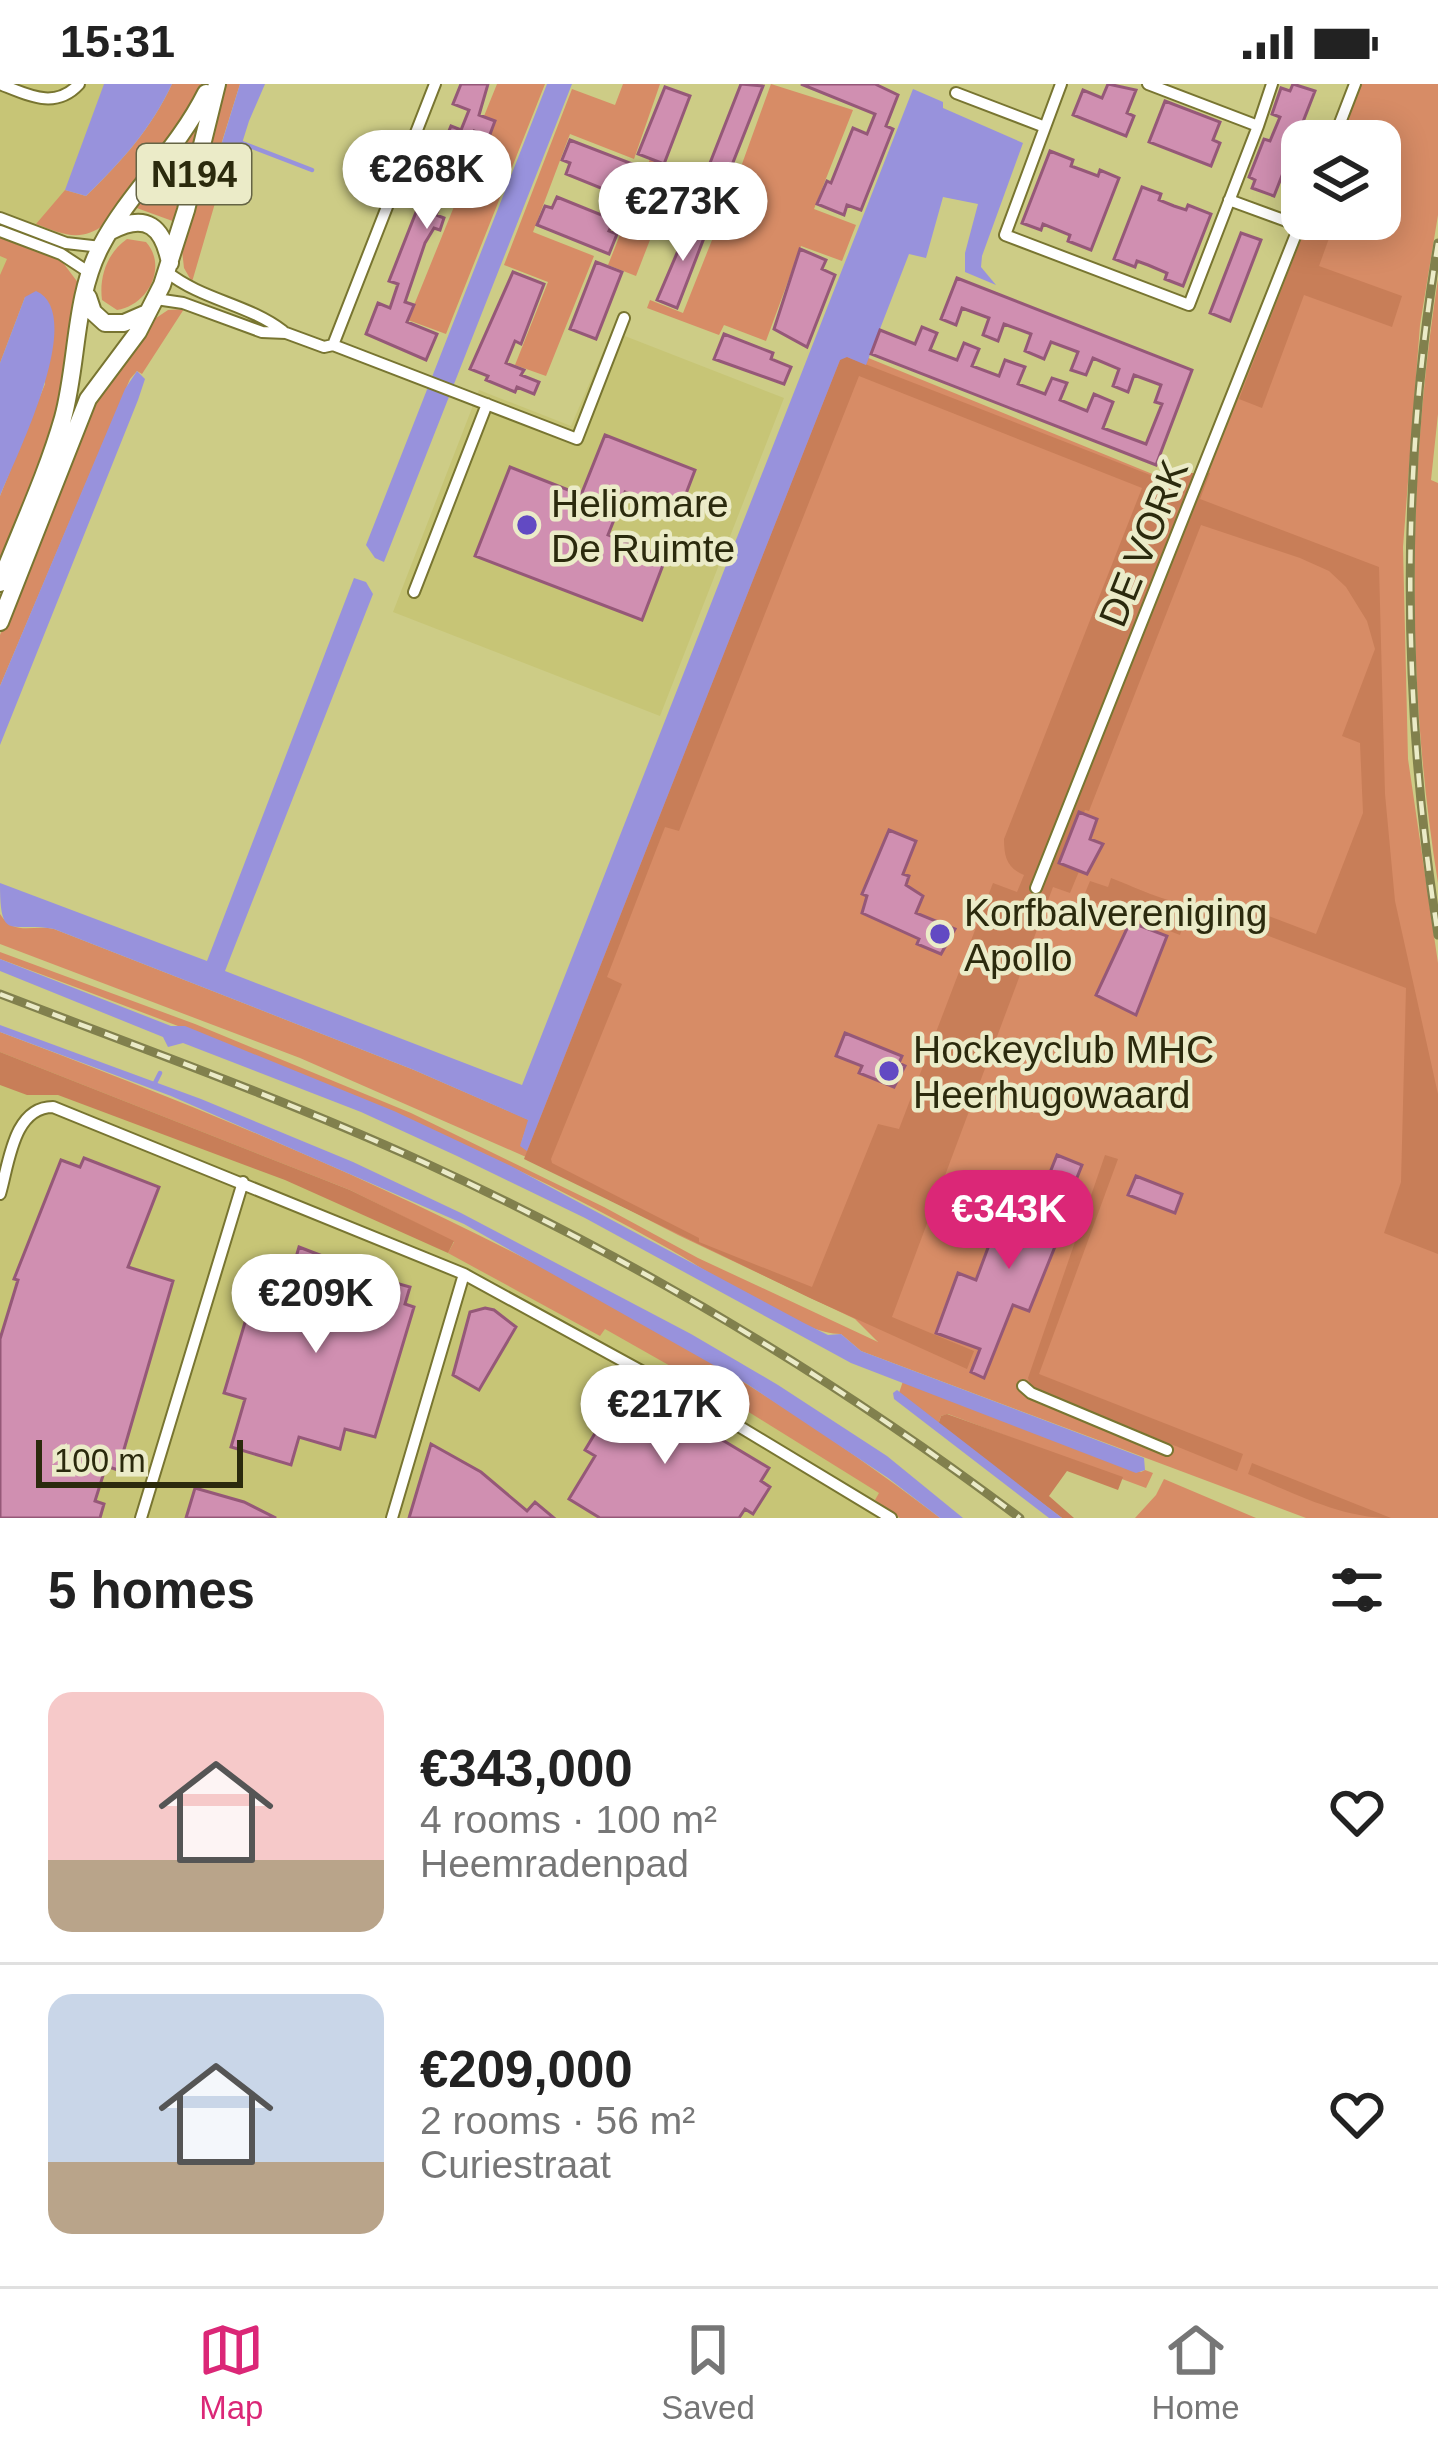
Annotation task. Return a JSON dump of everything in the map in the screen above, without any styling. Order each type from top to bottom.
[{"type":"main road","name":"N194","points":[[0,583],[62,421],[89,282],[105,239],[182,137],[214,84]]},
{"type":"main road","name":"N194","points":[[0,622],[88,399],[154,305],[169,268],[214,84]]},
{"type":"main road","name":"N194","points":[[105,239],[134,222],[153,227],[166,243],[169,268]]},
{"type":"main road","points":[[89,282],[93,312],[105,323],[124,323],[154,305]]},
{"type":"street","points":[[0,84],[54,100],[75,91],[79,84]]},
{"type":"street","points":[[333,345],[435,84]]},
{"type":"street","points":[[1061,84],[1005,235],[1189,305],[1272,84]]},
{"type":"street","points":[[1148,84],[1258,126]]},
{"type":"street","points":[[1341,120],[1355,84]]},
{"type":"street","points":[[956,93],[1045,128]]},
{"type":"street","points":[[1229,200],[1281,216]]},
{"type":"street","points":[[0,218],[66,243],[105,239]]},
{"type":"street","points":[[0,231],[62,254],[89,282]]},
{"type":"street","name":"DE VORK","points":[[1036,888],[1294,240]]},
{"type":"street","points":[[169,268],[188,289],[268,319],[286,333],[324,347],[333,345],[577,439],[624,318]]},
{"type":"street","points":[[154,305],[183,303],[262,332],[286,333]]},
{"type":"street","points":[[414,592],[487,404]]},
{"type":"street","points":[[0,1194],[21,1124],[33,1112],[53,1107],[464,1274],[707,1406],[890,1518]]},
{"type":"street","points":[[141,1518],[243,1182]]},
{"type":"street","points":[[392,1518],[464,1274]]},
{"type":"street","points":[[1023,1385],[1031,1393],[1166,1450]]},
{"type":"shaded area","points":[[0,84],[144,84],[91,161],[0,396]]},
{"type":"shaded area","points":[[104,84],[172,84],[135,144],[86,196],[65,190]]},
{"type":"shaded area","points":[[172,84],[203,84],[181,127],[105,224],[79,235],[36,224],[65,190],[86,196],[99,183],[145,130]]},
{"type":"shaded area","points":[[226,84],[240,84],[215,164],[220,186],[192,282],[182,250],[206,144]]},
{"type":"shaded area","points":[[240,84],[265,84],[224,187],[218,183],[215,165]]},
{"type":"shaded area","points":[[497,84],[545,84],[446,334],[408,320],[466,177],[473,179],[492,132],[480,126]]},
{"type":"shaded area","points":[[547,84],[572,84],[384,562],[366,545]]},
{"type":"shaded area","points":[[623,84],[660,84],[634,159],[570,134],[533,232],[594,256],[546,376],[515,365],[548,282],[504,265],[572,89],[615,105]]},
{"type":"shaded area","points":[[771,84],[853,110],[814,209],[856,225],[842,261],[801,246],[766,341],[724,325],[719,335],[647,308],[650,300],[683,313],[718,225],[686,212],[704,162],[738,175]]},
{"type":"shaded area","points":[[1357,84],[1438,84],[1438,215],[1420,325],[1403,547],[1408,759],[1438,963],[1438,1518],[1306,1518],[861,1351],[841,1334],[779,1313],[590,1206],[425,1127],[0,959],[0,952],[195,1024],[411,1113],[698,1258],[878,1342],[855,1319],[526,1157],[300,1058],[0,944],[0,914],[12,925],[54,929],[529,1120],[520,1146],[839,346],[1194,491],[1294,240],[1401,240],[1401,120],[1342,120]]},
{"type":"shaded area","points":[[913,89],[943,102],[943,108],[1023,143],[982,256],[981,267],[996,285],[965,272],[978,204],[943,197],[926,258],[909,254],[866,365],[847,357],[840,360],[527,1151],[520,1146],[528,1120],[414,1070],[54,929],[6,922],[0,883],[207,961],[354,578],[366,582],[373,594],[225,971],[522,1085]]},
{"type":"shaded area","points":[[198,120],[178,223],[134,207],[177,155]]},
{"type":"shaded area","points":[[650,159],[677,170],[636,276],[608,265]]},
{"type":"shaded area","points":[[0,237],[61,260],[79,284],[72,357],[50,441],[0,568],[0,496],[45,384],[25,297],[0,363],[0,275],[7,259],[0,256]]},
{"type":"shaded area","points":[[127,239],[146,242],[155,273],[138,301],[117,310],[102,300],[102,283],[110,258]]},
{"type":"shaded area","points":[[1301,240],[1328,240],[1319,266],[1402,296],[1392,327],[1304,295],[1262,408],[1239,399]]},
{"type":"shaded area","points":[[1438,279],[1438,414],[1431,480],[1438,483],[1438,883],[1420,733],[1414,581],[1420,429]]},
{"type":"shaded area","points":[[36,291],[50,305],[51,356],[32,421],[0,496],[0,363],[25,297]]},
{"type":"shaded area","points":[[184,309],[142,374],[137,371],[130,379],[0,686],[0,635],[80,425],[153,320],[168,310]]},
{"type":"shaded area","points":[[612,331],[784,398],[660,716],[393,612],[479,390],[571,426]]},
{"type":"shaded area","points":[[841,358],[1176,485],[1182,473],[1210,473],[1200,499],[1379,567],[1385,794],[1395,901],[1438,1094],[1438,1254],[1384,1233],[1401,1182],[1406,988],[1232,922],[1205,924],[1186,918],[1180,935],[1083,898],[1090,881],[1108,887],[1111,878],[1184,904],[1229,901],[1316,934],[1363,813],[1360,743],[1342,736],[1375,649],[1367,621],[1346,587],[1329,571],[1201,525],[1065,863],[1080,869],[1070,893],[1053,887],[892,1317],[974,1351],[967,1369],[810,1298],[524,1159]],"holes":[[[859,376],[1142,488],[1004,839],[1008,861],[1024,875],[1017,892],[993,883],[899,1129],[878,1124],[812,1287],[699,1242],[552,1163],[622,984],[607,977],[665,827],[679,831]]]},
{"type":"shaded area","points":[[137,371],[145,379],[138,400],[0,745],[0,686],[125,389]]},
{"type":"shaded area","points":[[0,959],[171,1026],[185,1026],[394,1111],[511,1166],[828,1335],[841,1334],[861,1351],[1144,1458],[1145,1470],[1136,1473],[851,1363],[585,1218],[457,1156],[361,1112],[183,1043],[168,1047],[163,1037],[0,971]]},
{"type":"shaded area","points":[[0,1025],[201,1099],[461,1213],[778,1385],[887,1456],[963,1518],[940,1518],[747,1384],[464,1224],[171,1096],[0,1032]]},
{"type":"shaded area","points":[[0,1032],[248,1130],[489,1240],[720,1368],[832,1440],[940,1518],[900,1518],[875,1500],[879,1493],[718,1393],[605,1329],[600,1336],[448,1253],[454,1242],[350,1190],[0,1052]]},
{"type":"shaded area","points":[[0,1039],[236,1135],[738,1387],[936,1518],[0,1518]]},
{"type":"shaded area","points":[[0,1052],[350,1190],[454,1241],[448,1253],[285,1180],[58,1095],[27,1095],[0,1085]]},
{"type":"shaded area","points":[[1105,1155],[1118,1159],[1039,1374],[1243,1454],[1237,1471],[1031,1387],[1028,1378]]},
{"type":"shaded area","points":[[903,1381],[1153,1473],[1146,1488],[948,1414],[941,1416],[938,1425],[899,1393]]},
{"type":"shaded area","points":[[897,1390],[1062,1518],[1049,1518],[894,1399]]},
{"type":"shaded area","points":[[947,1414],[1123,1477],[1118,1490],[1067,1471],[1049,1496],[1074,1518],[1062,1518],[938,1425]]},
{"type":"shaded area","points":[[1252,1463],[1391,1518],[1354,1514],[1300,1496],[1248,1474]]},
{"type":"shaded area","points":[[1164,1479],[1256,1518],[1135,1518]]},
{"type":"building","points":[[461,84],[488,84],[479,115],[495,121],[489,137],[474,131],[436,215],[444,218],[440,230],[434,228],[425,243],[405,302],[414,305],[407,322],[437,334],[426,360],[366,334],[378,303],[390,308],[398,284],[389,281],[431,174],[441,179],[449,159],[439,155],[451,126],[461,130],[469,110],[453,104]]},
{"type":"building","points":[[741,84],[763,86],[730,170],[710,163]]},
{"type":"building","points":[[801,84],[875,84],[898,95],[886,126],[893,129],[861,210],[847,205],[844,215],[817,204],[827,181],[831,183],[853,128],[867,134],[875,114]]},
{"type":"building","points":[[1108,84],[1136,90],[1127,113],[1134,116],[1126,136],[1073,115],[1083,90],[1102,98]]},
{"type":"building","points":[[1293,84],[1315,91],[1304,120],[1281,120],[1281,178],[1274,196],[1252,188],[1255,180],[1249,177],[1264,139],[1270,141],[1280,117],[1272,114],[1281,88],[1290,91]]},
{"type":"building","points":[[665,87],[690,96],[664,164],[638,154]]},
{"type":"building","points":[[1165,101],[1220,122],[1213,140],[1220,143],[1211,166],[1149,142]]},
{"type":"building","points":[[570,140],[643,168],[635,189],[627,186],[623,197],[566,174],[570,163],[562,160]]},
{"type":"building","points":[[1050,151],[1073,160],[1071,166],[1119,178],[1091,250],[1043,224],[1041,230],[1022,223]]},
{"type":"building","points":[[1142,187],[1161,194],[1159,200],[1174,206],[1186,210],[1188,205],[1211,214],[1183,286],[1148,265],[1137,261],[1135,267],[1114,259]]},
{"type":"building","points":[[557,197],[614,220],[609,231],[617,234],[609,254],[537,225],[545,206],[552,208]]},
{"type":"building","points":[[692,218],[709,225],[677,308],[657,300]]},
{"type":"building","points":[[1241,233],[1261,240],[1230,321],[1210,313]]},
{"type":"building","points":[[800,249],[826,260],[822,269],[835,275],[807,347],[774,329]]},
{"type":"building","points":[[596,262],[622,272],[596,339],[570,329]]},
{"type":"building","points":[[513,272],[544,284],[521,344],[515,341],[506,363],[539,382],[534,394],[517,387],[515,392],[470,369]]},
{"type":"building","points":[[957,278],[1192,370],[1156,465],[871,354],[880,330],[915,344],[922,327],[937,333],[930,350],[957,360],[964,343],[979,349],[972,366],[999,376],[1005,360],[1025,367],[1018,384],[1045,394],[1052,378],[1067,383],[1060,400],[1087,411],[1094,394],[1113,402],[1103,428],[1146,444],[1162,404],[1155,402],[1161,385],[1134,375],[1128,392],[1113,386],[1119,369],[1093,358],[1086,375],[1071,370],[1078,352],[1051,342],[1044,359],[1025,351],[1031,334],[1004,324],[998,341],[983,335],[989,318],[962,308],[956,325],[941,319]]},
{"type":"building","points":[[724,334],[773,353],[771,359],[791,367],[784,384],[714,359]]},
{"type":"building","points":[[605,435],[695,470],[679,512],[625,492],[608,535],[666,557],[642,620],[475,556],[510,467],[581,495]]},
{"type":"building","points":[[1079,812],[1097,819],[1090,839],[1103,844],[1087,874],[1059,863]]},
{"type":"building","points":[[889,830],[916,841],[903,874],[909,876],[906,885],[923,896],[916,913],[955,929],[941,954],[862,913],[867,896],[862,894]]},
{"type":"building","points":[[1130,922],[1167,936],[1136,1015],[1096,995]]},
{"type":"building","points":[[845,1033],[902,1056],[899,1063],[905,1066],[894,1087],[859,1073],[862,1066],[836,1056]]},
{"type":"building","points":[[1057,1155],[1082,1165],[1068,1200],[1073,1202],[1029,1311],[1013,1305],[984,1378],[971,1372],[980,1349],[936,1333],[958,1273],[976,1280],[995,1229],[1023,1240]]},
{"type":"building","points":[[84,1158],[159,1187],[128,1267],[173,1281],[118,1470],[106,1466],[95,1501],[104,1504],[100,1518],[0,1518],[0,1339],[18,1280],[14,1279],[61,1160],[80,1167]]},
{"type":"building","points":[[1136,1176],[1182,1194],[1175,1213],[1128,1195]]},
{"type":"building","points":[[299,1247],[350,1270],[410,1287],[405,1304],[414,1307],[375,1437],[345,1429],[340,1449],[299,1437],[291,1465],[231,1447],[245,1399],[224,1393],[263,1262],[292,1271]]},
{"type":"building","points":[[485,1308],[516,1327],[479,1390],[453,1375],[470,1312]]},
{"type":"building","points":[[629,1384],[769,1468],[761,1481],[770,1487],[753,1514],[745,1509],[739,1518],[600,1518],[569,1499],[595,1456],[585,1450]]},
{"type":"building","points":[[431,1444],[481,1472],[527,1511],[535,1502],[554,1518],[409,1518]]},
{"type":"building","points":[[195,1488],[244,1502],[276,1518],[186,1518]]},
{"type":"waterway","points":[[242,143],[312,170]]},
{"type":"waterway","points":[[154,1085],[160,1073]]},
{"type":"railway","points":[[1438,243],[1417,416],[1410,589],[1417,762],[1438,935]]},
{"type":"railway","points":[[0,994],[369,1138],[578,1238],[805,1369],[1020,1518]]},
{"type":"place","name":"Heliomare De Ruimte","points":[[527,525]]},
{"type":"place","name":"Korfbalvereniging Apollo","points":[[940,934]]},
{"type":"place","name":"Hockeyclub MHC Heerhugowaard","points":[[889,1071]]}]
